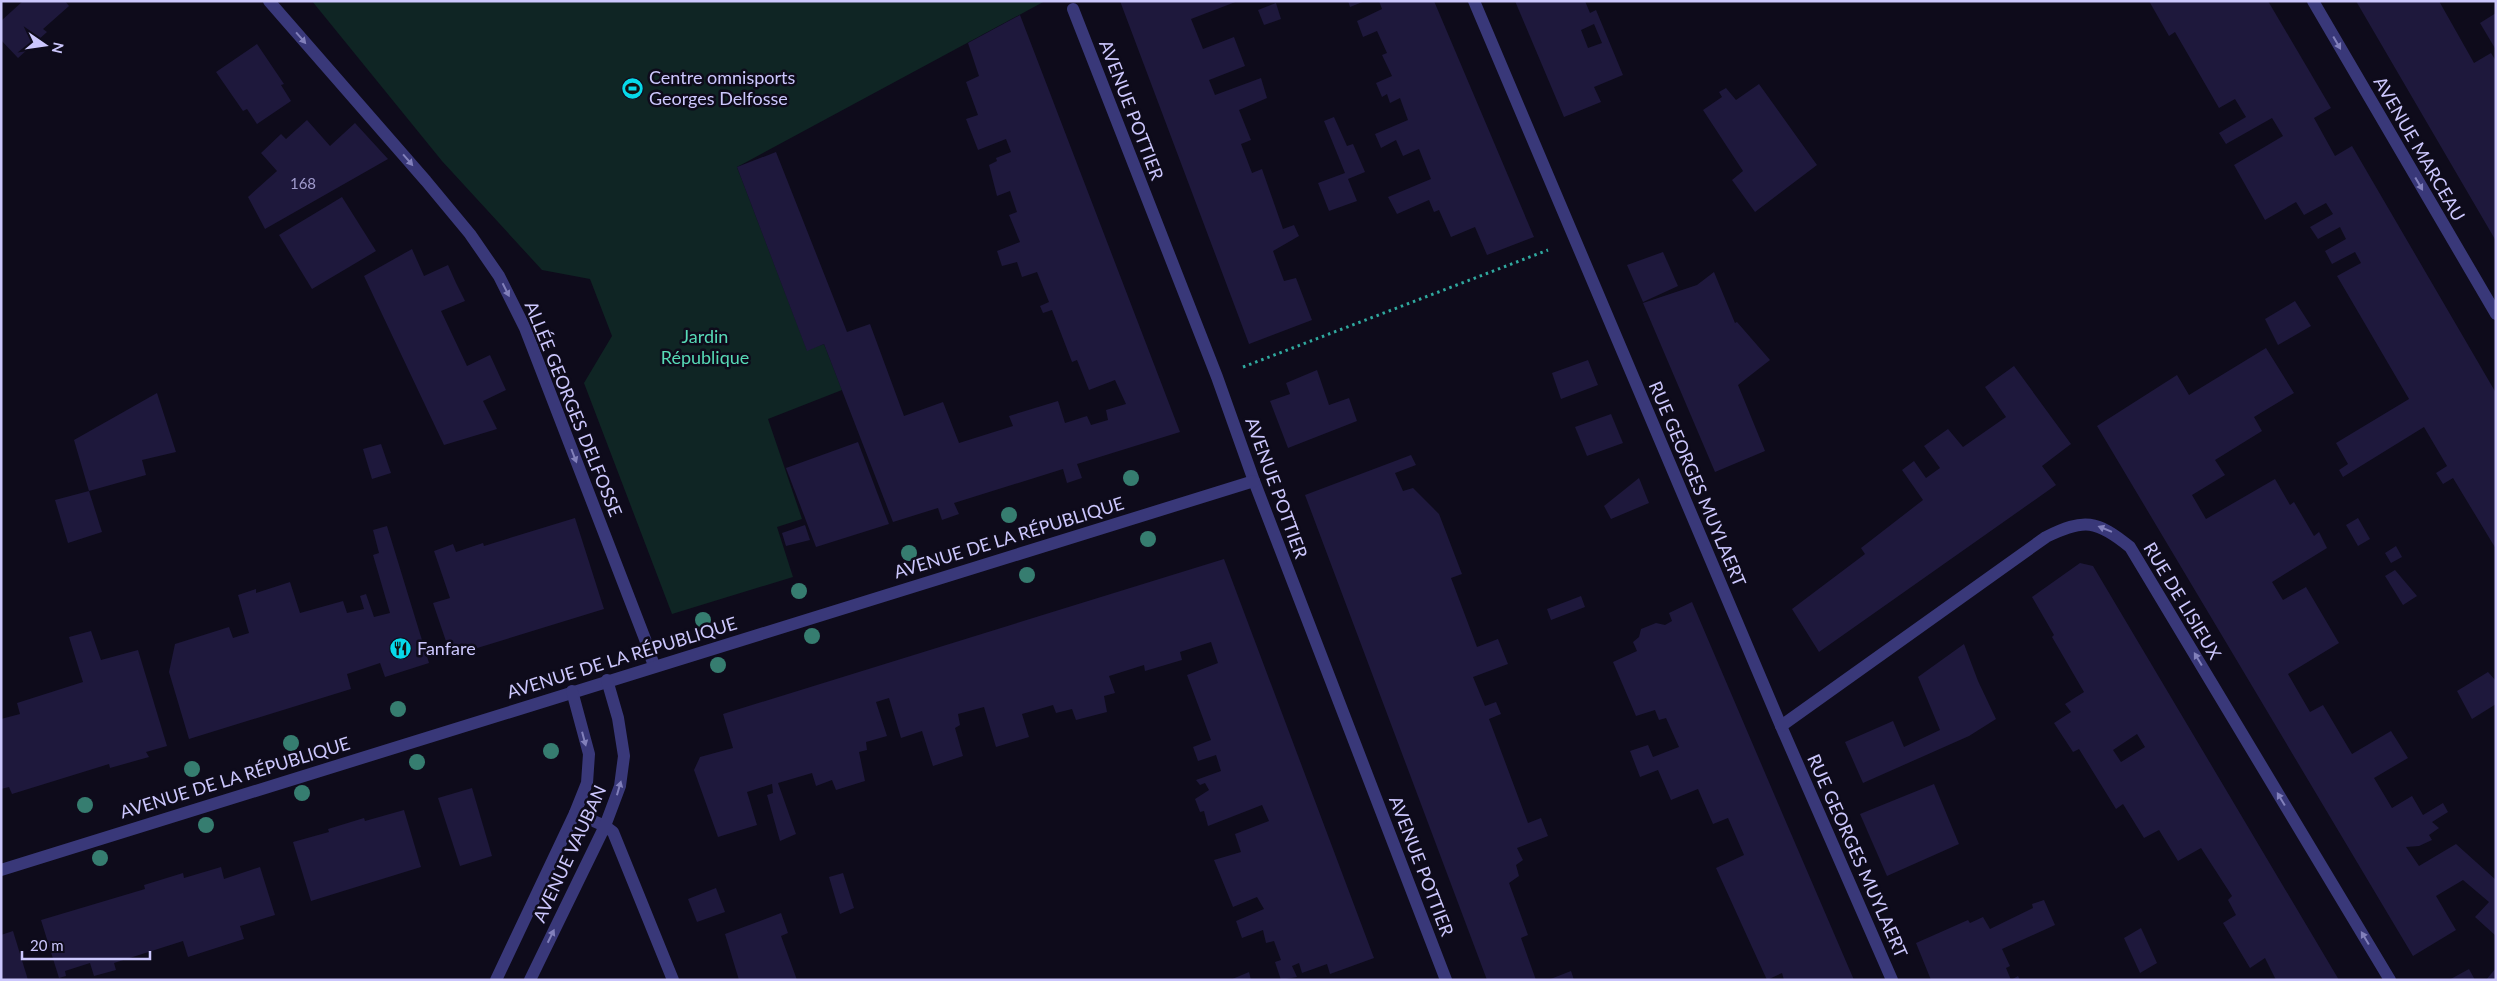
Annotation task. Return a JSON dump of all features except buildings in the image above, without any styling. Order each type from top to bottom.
[{"type":"street","name":"ALLÉE GEORGES DELFOSSE","points":[[269,1],[426,181],[470,234],[498,276],[525,328],[654,666]]},
{"type":"street","name":"RUE GEORGES MUYLAERT","points":[[1474,1],[1781,726],[1892,980]]},
{"type":"street","name":"AVENUE MARCEAU","points":[[2313,1],[2496,314]]},
{"type":"street","name":"AVENUE POTTIER","points":[[1073,9],[1217,376],[1254,481],[1446,980]]},
{"type":"street","name":"AVENUE DE LA RÉPUBLIQUE","points":[[1,870],[607,680],[1254,481]]},
{"type":"street","name":"RUE DE LISIEUX","points":[[1781,726],[2046,537],[2067,526],[2089,524],[2109,530],[2130,547],[2390,980]]},
{"type":"street","name":"AVENUE VAUBAN","points":[[530,980],[605,826],[620,786],[624,756],[618,718],[607,680]]},
{"type":"street","name":"AVENUE VAUBAN","points":[[496,980],[575,813],[587,783],[588,754],[572,691]]},
{"type":"street","points":[[575,813],[605,826],[613,832],[673,980]]},
{"type":"path","points":[[1217,376],[1574,240]]},
{"type":"green space","name":"Jardin République","points":[[312,1],[1045,1],[737,167],[807,350],[824,344],[842,390],[768,419],[802,519],[777,527],[793,577],[672,614],[584,383],[612,336],[590,279],[542,270],[442,161]]},
{"type":"place","name":"Centre omnisports Georges Delfosse","points":[[633,88]]},
{"type":"place","name":"Fanfare","points":[[401,649]]}]
